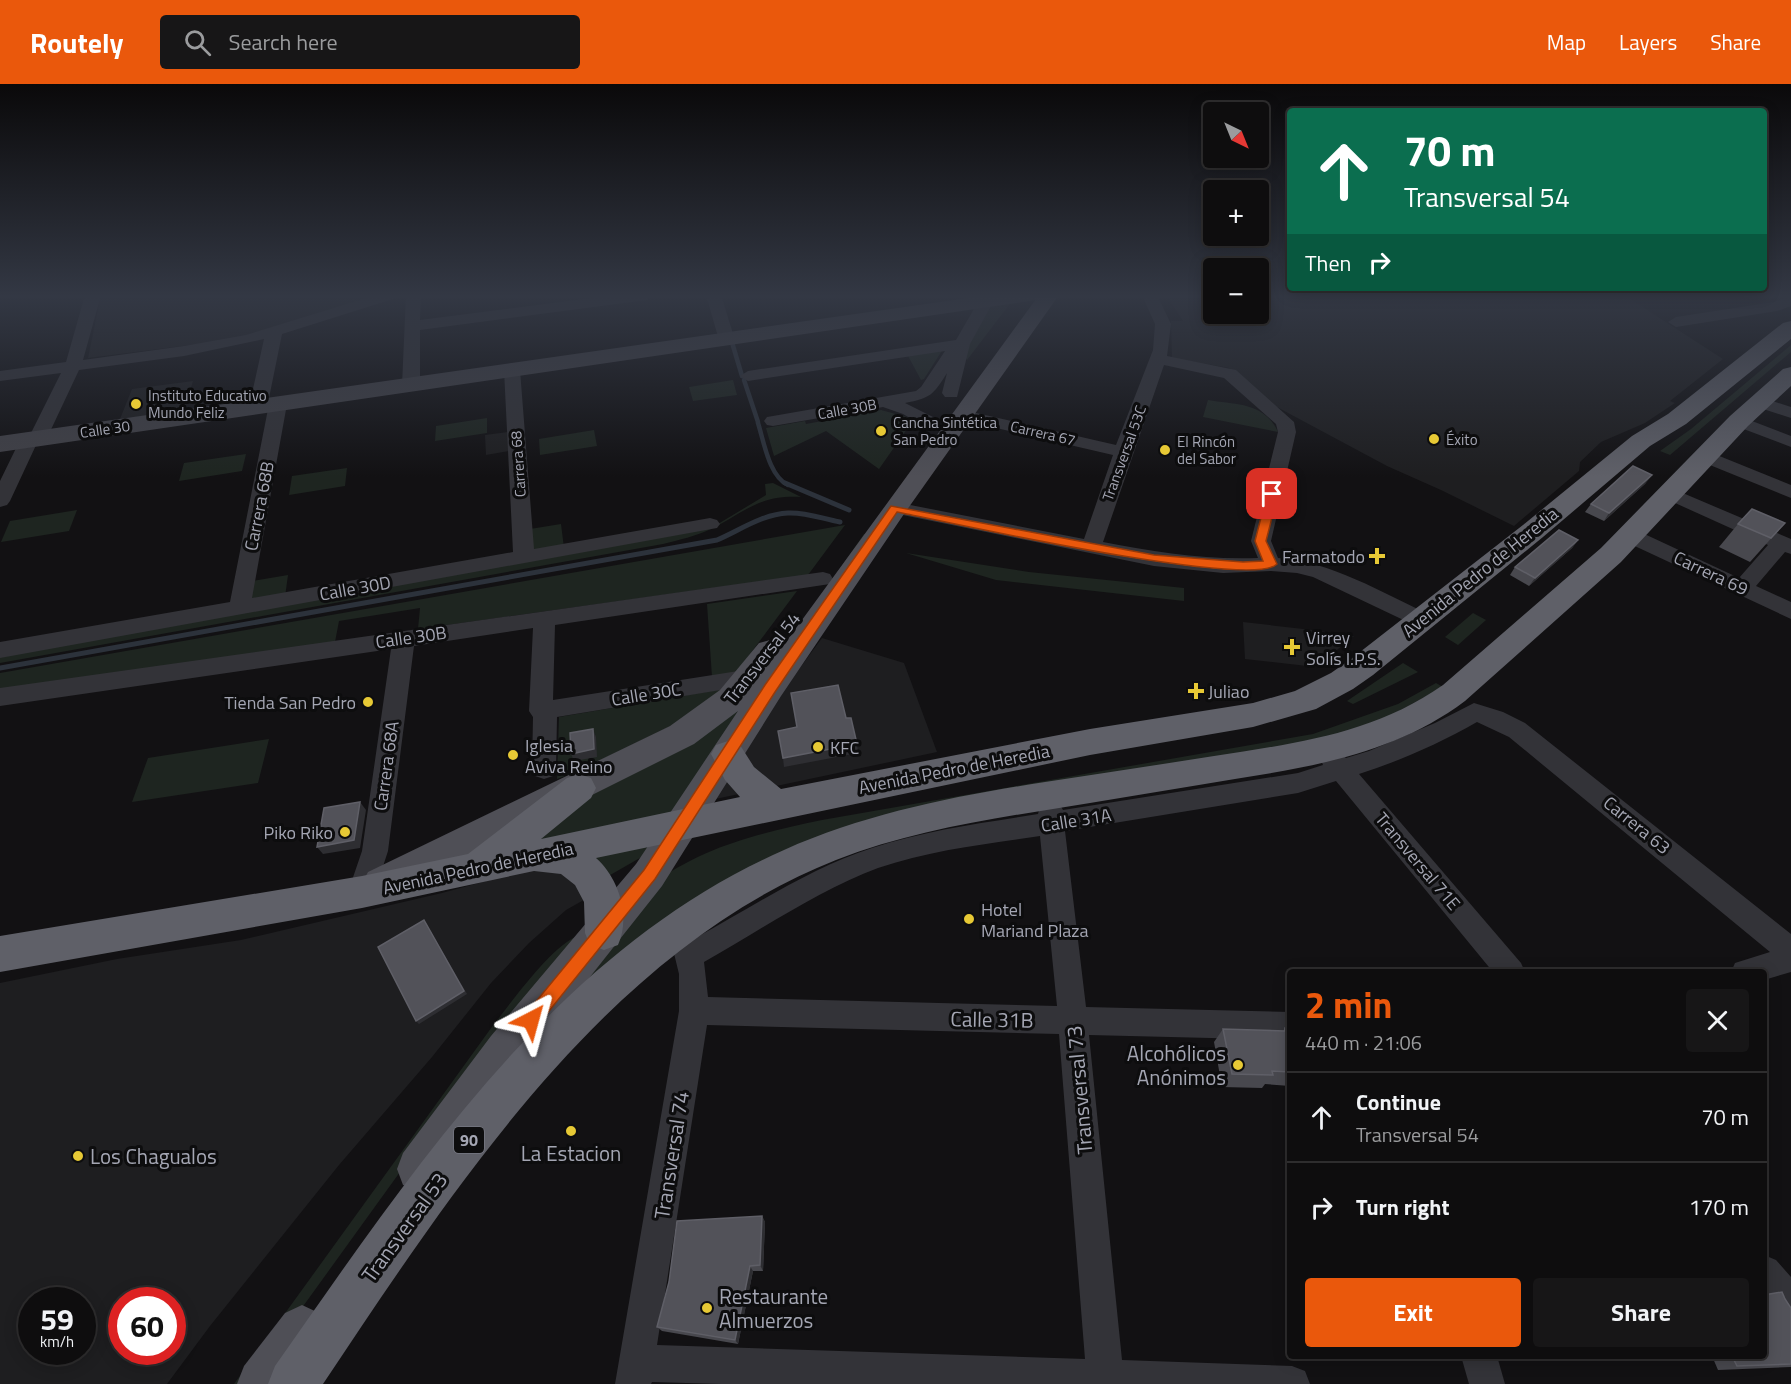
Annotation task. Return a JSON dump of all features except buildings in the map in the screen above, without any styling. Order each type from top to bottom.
[{"type":"highway","name":"Avenida Pedro de Heredia","points":[[0,954],[362,892],[524,859],[681,823],[1090,742],[1262,713],[1305,700],[1342,681],[1383,651],[1641,441],[1677,419],[1756,356]]},
{"type":"highway","points":[[684,942],[750,884],[824,849],[944,813],[1050,810],[1333,761],[1428,712],[1464,703],[1488,663],[1631,536],[1739,421],[1791,374]]},
{"type":"highway","points":[[728,754],[732,765],[748,784],[777,804]]},
{"type":"highway","points":[[476,868],[579,788]]},
{"type":"highway","points":[[524,859],[569,860],[590,876],[604,903],[604,933]]},
{"type":"highway","name":"Transversal 53","points":[[293,1384],[400,1230],[498,1103],[544,1048],[615,978],[684,942]]},
{"type":"main road","name":"Transversal 54","points":[[681,823],[878,520],[931,423],[980,356]]},
{"type":"main road","name":"Transversal 54","points":[[362,892],[579,788],[702,723],[739,693],[823,579],[878,520],[963,415],[1006,356]]},
{"type":"main road","name":"90","points":[[262,1384],[477,1088],[649,875],[681,823]]},
{"type":"street","points":[[0,499],[74,366],[77,356]]},
{"type":"street","points":[[0,376],[146,356]]},
{"type":"street","name":"Carrera 68B","points":[[239,609],[269,401],[272,356]]},
{"type":"street","points":[[411,385],[412,356]]},
{"type":"street","name":"Calle 30","points":[[0,444],[269,401],[411,385],[615,356]]},
{"type":"street","points":[[748,376],[886,356]]},
{"type":"street","name":"Calle 30B","points":[[772,422],[921,395],[927,391],[952,356]]},
{"type":"street","name":"Transversal 54","points":[[951,393],[957,356]]},
{"type":"street","name":"Transversal 53C","points":[[1091,547],[1159,356]]},
{"type":"street","points":[[1158,359],[1230,374],[1285,422],[1287,432],[1261,541],[1271,564]]},
{"type":"street","name":"Carrera 68","points":[[512,370],[524,558]]},
{"type":"street","name":"Calle 30B","points":[[886,402],[909,410],[931,423]]},
{"type":"street","points":[[1760,402],[1791,413]]},
{"type":"street","name":"Carrera 67","points":[[963,415],[1123,452]]},
{"type":"street","points":[[1739,421],[1791,442]]},
{"type":"street","points":[[1707,457],[1791,492]]},
{"type":"street","points":[[1671,494],[1786,545],[1743,588]]},
{"type":"street","points":[[878,520],[1091,547],[1188,563],[1243,566],[1271,564],[1320,572],[1420,621]]},
{"type":"street","name":"Calle 30D","points":[[0,650],[710,524]]},
{"type":"street","name":"Carrera 69","points":[[1631,536],[1791,611]]},
{"type":"street","name":"Calle 30B","points":[[0,697],[823,579]]},
{"type":"street","points":[[544,618],[544,769]]},
{"type":"street","name":"Carrera 68A","points":[[362,892],[375,851],[404,638]]},
{"type":"street","name":"Calle 30C","points":[[543,711],[751,678]]},
{"type":"street","name":"Carrera 63","points":[[1464,703],[1517,730],[1791,951]]},
{"type":"street","name":"Transversal 71E","points":[[1333,761],[1508,969]]},
{"type":"street","name":"Transversal 73","points":[[1050,810],[1073,1021],[1106,1381]]},
{"type":"street","name":"Transversal 74","points":[[635,1374],[694,1011],[693,974],[684,942]]},
{"type":"street","points":[[1756,969],[1791,959]]},
{"type":"street","name":"Calle 31B","points":[[694,1011],[1287,1026]]},
{"type":"street","points":[[1767,1276],[1791,1304]]},
{"type":"street","points":[[1480,1359],[1487,1384]]},
{"type":"street","points":[[635,1374],[1292,1384]]},
{"type":"shaded area","points":[[908,356],[939,356],[924,379],[921,380]]},
{"type":"shaded area","points":[[1172,356],[1718,356],[1723,359],[1670,401],[1675,403],[1645,423],[1601,442],[1580,462],[1579,471],[1514,526],[1387,466],[1275,406],[1229,368],[1172,358]]},
{"type":"shaded area","points":[[1778,356],[1787,356],[1670,455],[1660,451],[1691,429]]},
{"type":"shaded area","points":[[733,380],[737,395],[693,401],[689,387]]},
{"type":"shaded area","points":[[193,381],[184,411],[120,419],[132,389]]},
{"type":"shaded area","points":[[1208,400],[1239,404],[1257,410],[1272,422],[1278,432],[1203,417]]},
{"type":"shaded area","points":[[881,410],[914,419],[879,469],[826,431],[774,456],[766,428],[805,421],[806,424]]},
{"type":"shaded area","points":[[487,418],[487,433],[435,441],[436,426]]},
{"type":"shaded area","points":[[594,430],[597,446],[540,455],[539,439]]},
{"type":"shaded area","points":[[508,432],[509,451],[486,455],[485,435]]},
{"type":"shaded area","points":[[246,454],[242,471],[179,481],[184,463]]},
{"type":"shaded area","points":[[347,468],[345,486],[289,495],[292,476]]},
{"type":"shaded area","points":[[773,483],[801,497],[786,497],[763,502],[713,527],[766,495],[765,484]]},
{"type":"shaded area","points":[[77,510],[69,531],[1,542],[10,521]]},
{"type":"shaded area","points":[[561,524],[564,548],[532,553],[530,529]]},
{"type":"shaded area","points":[[845,525],[808,575],[418,629],[420,608],[339,621],[335,642],[0,692],[0,673]]},
{"type":"shaded area","points":[[713,527],[687,538],[663,544],[0,663],[0,654]]},
{"type":"shaded area","points":[[864,534],[867,535],[676,814],[509,854],[519,841],[755,690]]},
{"type":"shaded area","points":[[906,553],[1029,572],[1184,588],[1184,601],[996,580]]},
{"type":"shaded area","points":[[288,575],[285,597],[248,604],[253,581]]},
{"type":"shaded area","points":[[797,591],[736,673],[712,677],[707,604]]},
{"type":"shaded area","points":[[1473,613],[1486,620],[1458,645],[1445,637]]},
{"type":"shaded area","name":"Virrey Solís I.P.S.","points":[[1243,622],[1354,636],[1316,667],[1245,659]]},
{"type":"shaded area","points":[[822,638],[904,663],[937,752],[701,802]]},
{"type":"shaded area","points":[[1403,663],[1418,672],[1353,704],[1347,701]]},
{"type":"shaded area","points":[[1436,683],[1443,687],[1366,729],[777,858],[471,1110],[649,886],[670,872],[711,851],[753,836],[822,820],[1313,734],[1398,704]]},
{"type":"shaded area","points":[[723,689],[683,720],[557,779],[559,717]]},
{"type":"shaded area","points":[[269,739],[258,783],[132,802],[148,758]]},
{"type":"shaded area","points":[[659,832],[652,851],[605,878],[581,851]]},
{"type":"shaded area","points":[[551,867],[566,870],[589,897],[566,910],[529,943],[491,983],[432,1057],[339,1165],[186,1358],[186,1287],[108,1287],[108,1365],[181,1365],[167,1384],[0,1384],[0,983],[117,959],[241,940],[442,893],[519,872]]},
{"type":"shaded area","points":[[585,934],[457,1093],[247,1384],[234,1384],[494,1024],[549,958],[574,938]]},
{"type":"waterway","points":[[736,356],[742,376]]},
{"type":"waterway","points":[[744,380],[758,422]]},
{"type":"waterway","points":[[758,423],[772,466],[785,483]]},
{"type":"waterway","points":[[785,483],[849,510]]},
{"type":"waterway","points":[[0,668],[717,540],[761,519],[779,514],[801,514],[840,522]]},
{"type":"place","name":"Instituto Educativo Mundo Feliz","points":[[136,404]]},
{"type":"place","name":"Cancha Sintética San Pedro","points":[[881,431]]},
{"type":"place","name":"Éxito","points":[[1434,439]]},
{"type":"place","name":"El Rincón del Sabor","points":[[1165,450]]},
{"type":"place","name":"Farmatodo","points":[[1377,556]]},
{"type":"place","name":"Virrey Solís I.P.S.","points":[[1292,647]]},
{"type":"place","name":"Juliao","points":[[1196,691]]},
{"type":"place","name":"Tienda San Pedro","points":[[368,702]]},
{"type":"place","name":"KFC","points":[[818,747]]},
{"type":"place","name":"Iglesia Aviva Reino","points":[[513,755]]},
{"type":"place","name":"Piko Riko","points":[[345,832]]},
{"type":"place","name":"Hotel Mariand Plaza","points":[[969,919]]},
{"type":"place","name":"Alcohólicos Anónimos","points":[[1238,1065]]},
{"type":"place","name":"La Estacion","points":[[571,1131]]},
{"type":"place","name":"Los Chagualos","points":[[78,1156]]},
{"type":"place","name":"Restaurante Almuerzos","points":[[707,1308]]},
{"type":"route","points":[[531,1020],[649,875],[770,688],[895,508],[1154,558],[1188,563],[1243,566],[1271,564],[1261,541],[1272,494]]}]
